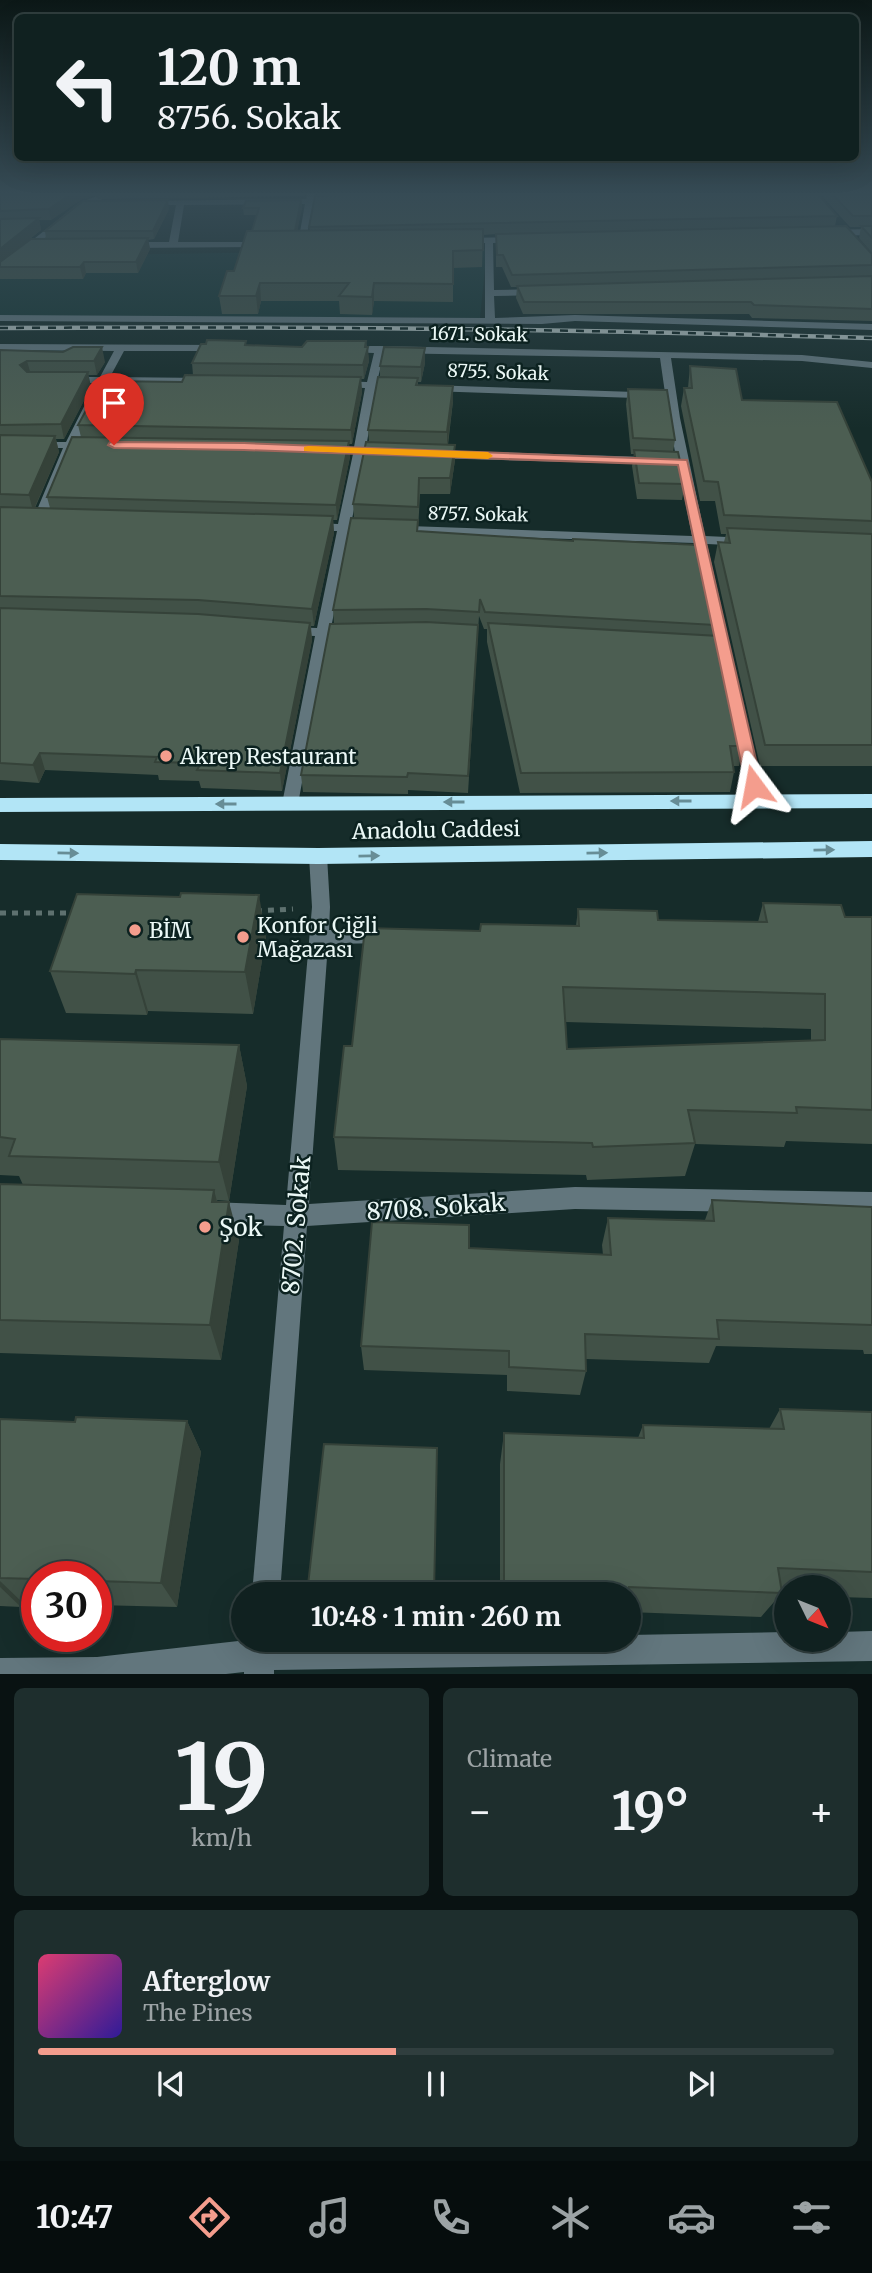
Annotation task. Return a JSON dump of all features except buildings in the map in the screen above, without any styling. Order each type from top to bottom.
[{"type":"highway","name":"Anadolu Caddesi","points":[[0,805],[872,801]]},
{"type":"highway","name":"Anadolu Caddesi","points":[[0,852],[318,856],[872,849]]},
{"type":"street","points":[[488,272],[490,321]]},
{"type":"street","points":[[488,293],[556,291]]},
{"type":"street","points":[[0,318],[490,321],[575,318],[872,327]]},
{"type":"street","points":[[0,347],[230,348]]},
{"type":"street","points":[[40,517],[70,445],[120,348]]},
{"type":"street","name":"1671. Sokak","points":[[326,349],[803,358],[872,365]]},
{"type":"street","points":[[290,804],[320,634],[360,451],[369,386],[380,349]]},
{"type":"street","points":[[665,355],[669,396],[699,540],[715,649],[757,800]]},
{"type":"street","points":[[50,380],[222,381]]},
{"type":"street","points":[[329,384],[410,387]]},
{"type":"street","name":"8755. Sokak","points":[[424,387],[669,396]]},
{"type":"street","points":[[0,445],[107,445]]},
{"type":"street","points":[[308,449],[401,453]]},
{"type":"street","points":[[415,453],[683,462]]},
{"type":"street","name":"8757. Sokak","points":[[302,527],[504,531],[766,543]]},
{"type":"street","points":[[267,630],[320,634],[373,633]]},
{"type":"street","name":"8702. Sokak","points":[[267,1582],[321,907],[318,856]]},
{"type":"street","points":[[318,937],[401,935]]},
{"type":"street","name":"8708. Sokak","points":[[189,1213],[297,1216],[575,1198],[872,1203]]},
{"type":"street","points":[[0,1673],[97,1672],[261,1656],[872,1646]]},
{"type":"path","points":[[251,911],[321,907]]},
{"type":"path","points":[[0,913],[84,913]]},
{"type":"shaded area","points":[[6,272],[485,272],[480,318],[0,316],[0,277]]},
{"type":"railway","points":[[0,328],[436,329],[872,338]]},
{"type":"slow traffic","points":[[308,449],[488,456]]},
{"type":"place","name":"Akrep Restaurant","points":[[166,756]]},
{"type":"place","name":"BİM","points":[[135,930]]},
{"type":"place","name":"Konfor Çiğli Mağazası","points":[[243,937]]},
{"type":"place","name":"Şok","points":[[205,1227]]},
{"type":"route","points":[[114,445],[244,446],[683,462],[754,786]]}]
